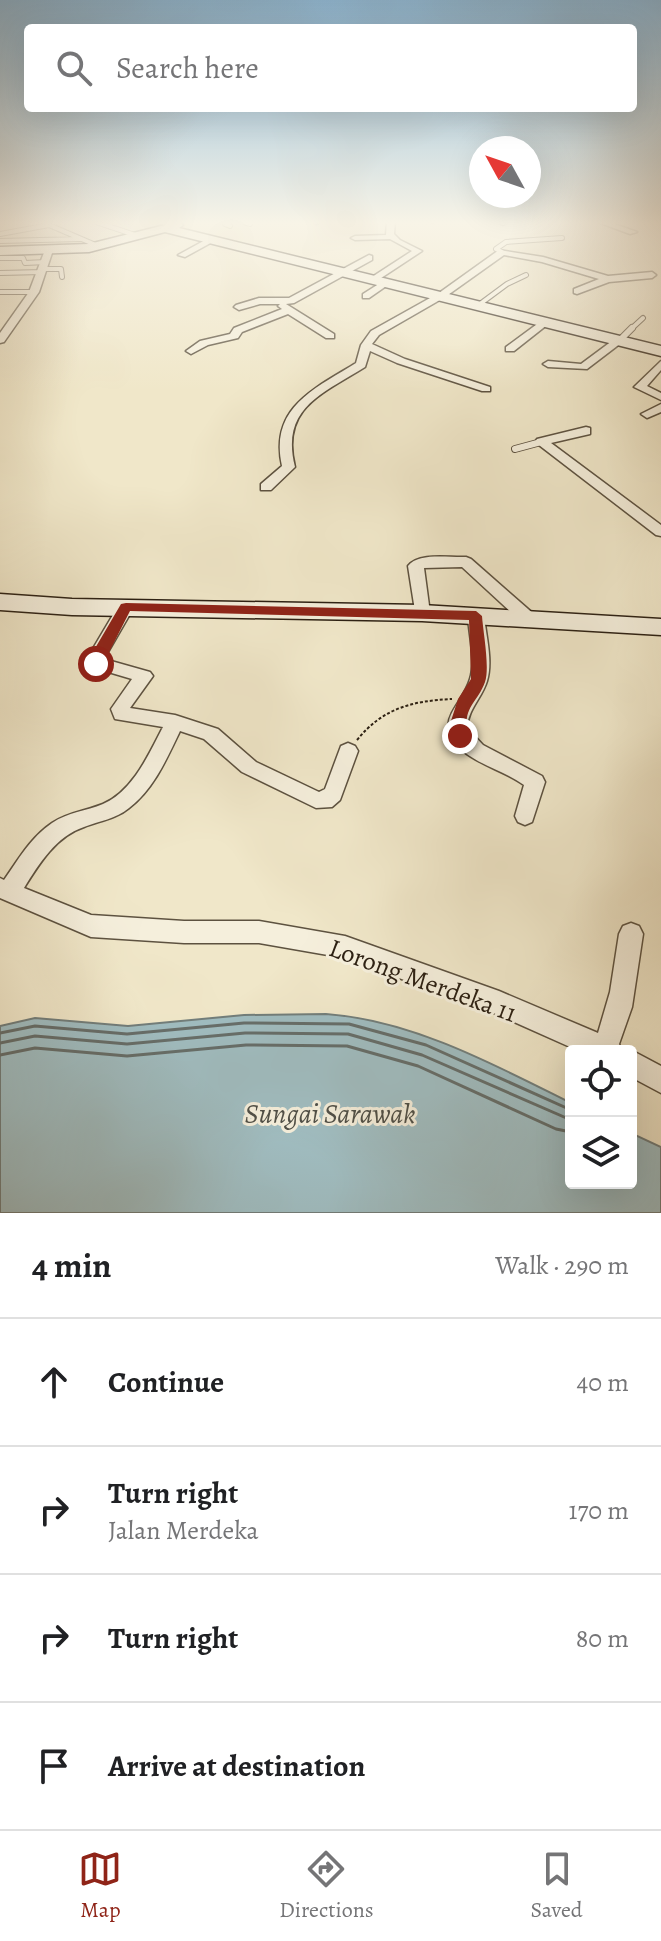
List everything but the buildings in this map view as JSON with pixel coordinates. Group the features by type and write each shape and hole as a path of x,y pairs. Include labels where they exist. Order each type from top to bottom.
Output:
{"street":[{"path":"0,340 32,294 39,278"},
{"path":"239,307 259,301 291,301 333,278"},
{"path":"372,278 661,351"},
{"path":"366,296 385,278"},
{"path":"266,487 289,467 282,450 288,420 309,400 361,365 366,345 375,333 466,278"},
{"path":"603,278 608,279"},
{"path":"577,291 608,279 623,278"},
{"path":"264,296 330,336"},
{"path":"191,351 204,343 234,336 238,330 289,310"},
{"path":"510,349 547,321"},
{"path":"548,364 583,367 620,340"},
{"path":"366,345 401,361 486,389"},
{"path":"661,364 640,387 661,397"},
{"path":"647,414 661,408"},
{"path":"541,442 586,431"},
{"path":"541,442 661,532"},
{"path":"422,613 416,566 419,563 455,560 466,562 530,620"},
{"path":"0,602 72,607 422,613 661,627"},
{"path":"126,607 94,662 144,676 120,709 121,714 175,722 211,734 249,767 316,800 325,801 333,794 348,751"},
{"path":"476,616 479,680 465,699 458,724 460,736 471,747 517,768 535,782 525,816"},
{"path":"5,889 55,832 72,822 101,815 124,801 145,779 175,722"},
{"name":"Lorong Merdeka 11","path":"5,889 91,926 184,932 259,932 345,947 499,1003 595,1045"},
{"path":"608,1045 623,994 631,934"},
{"path":"637,1066 661,1080"}],"lane":[{"path":"480,304 520,278"},
{"path":"0,294 32,294"},
{"path":"620,340 643,318"},
{"path":"515,449 541,442"}],"path":[{"path":"348,751 371,720 411,701 465,699"}],"water":[{"name":"Sungai Sarawak","path":"326,1014 358,1018 421,1035 483,1060 565,1100 565,1189 637,1189 637,1136 661,1147 661,1213 0,1213 0,1026 35,1018 128,1026 244,1015"}],"route":[{"path":"96,664 94,662 126,607 476,616 479,680 465,699 458,724 460,736"}]}
